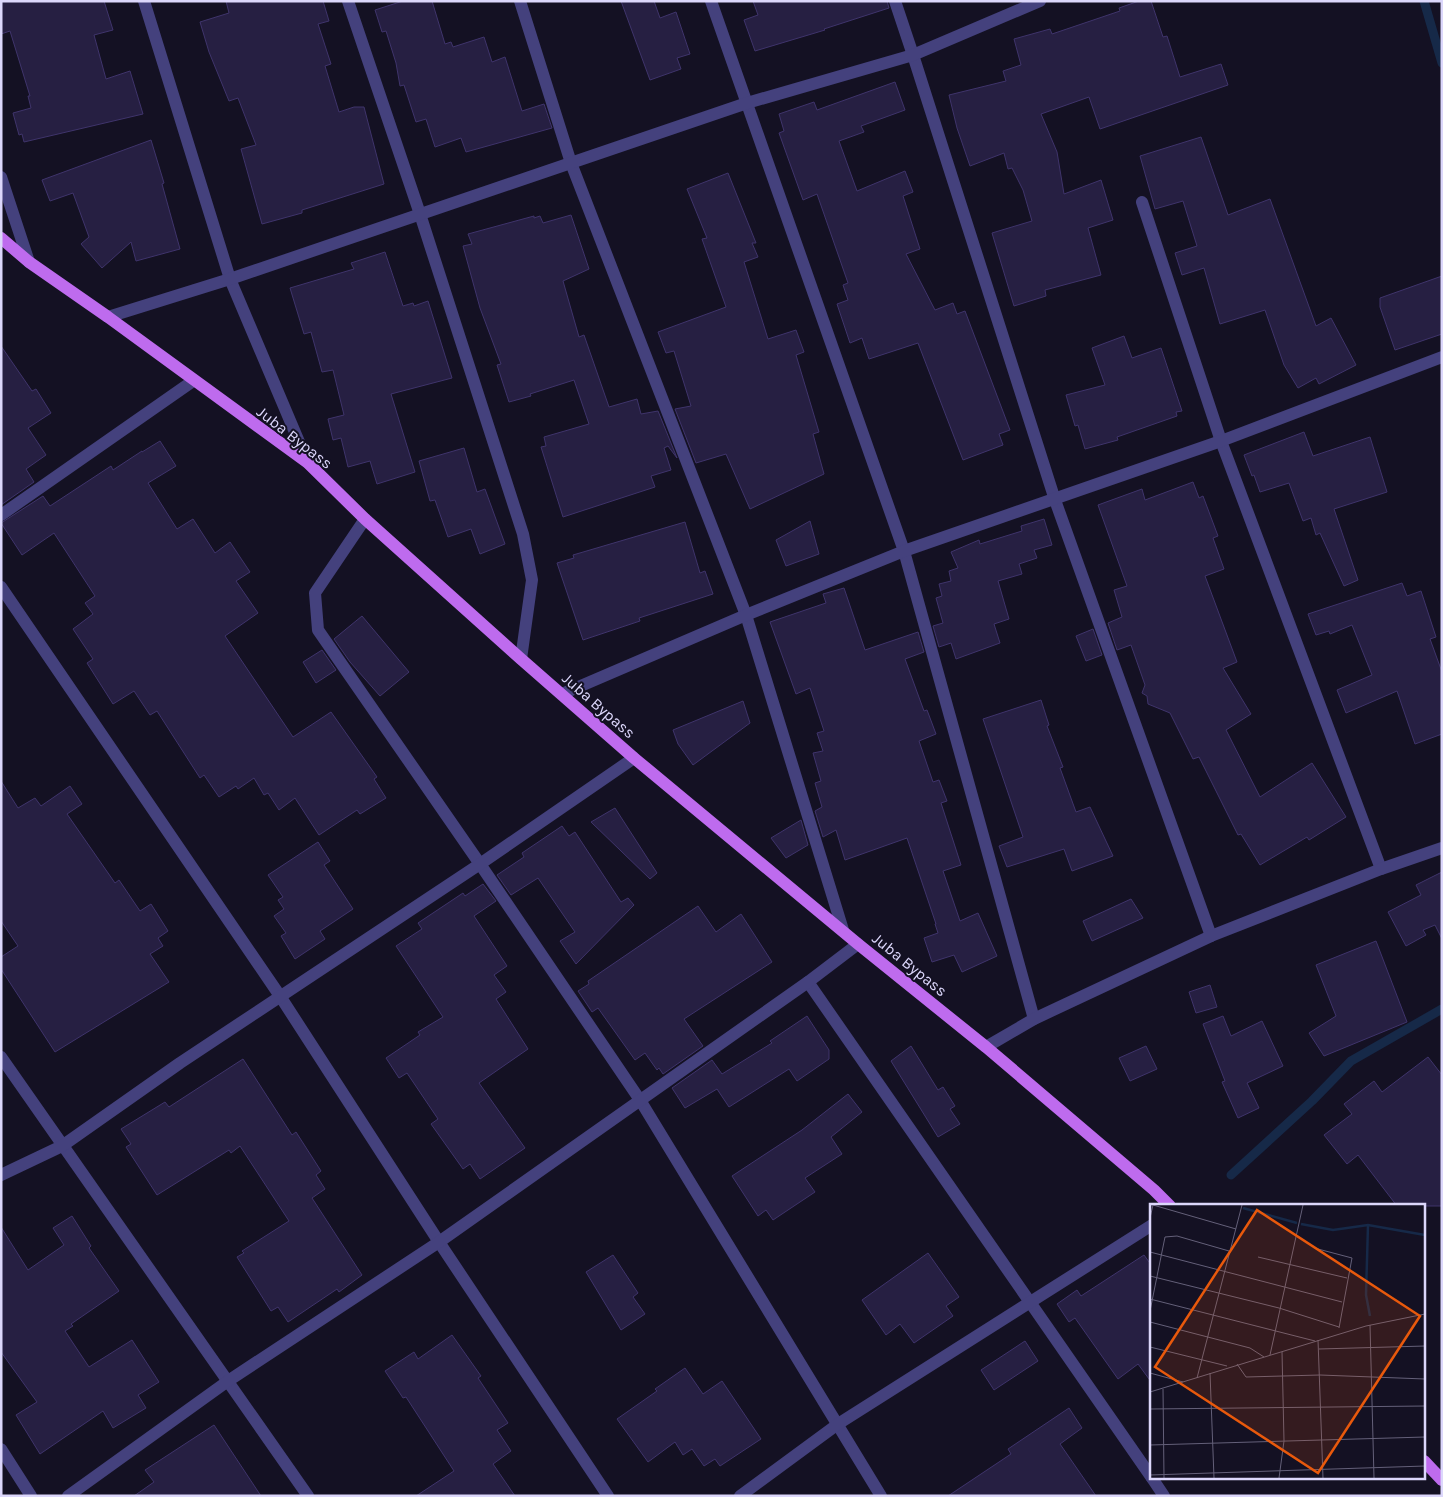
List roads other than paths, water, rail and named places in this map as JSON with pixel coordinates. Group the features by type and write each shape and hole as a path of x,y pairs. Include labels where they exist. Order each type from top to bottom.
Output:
{"main road":[{"name":"Juba Bypass","path":"1,238 29,262 108,317 193,381 308,463 365,519 634,758 858,944 986,1047 1168,1204"},
{"path":"1426,1463 1442,1480"}],"street":[{"path":"144,1 230,279 308,463"},
{"path":"348,1 420,214 523,534 532,580 521,659"},
{"path":"520,1 571,163 746,615 843,930"},
{"path":"711,1 904,551 1034,1019"},
{"path":"895,1 914,55 1055,500 1211,936"},
{"path":"108,317 230,279 747,103 914,55 1040,1"},
{"path":"1,177 29,262"},
{"path":"1142,202 1221,441 1381,869"},
{"path":"562,694 746,615 904,551 1221,441 1442,357"},
{"path":"1,515 193,381"},
{"path":"365,519 315,593 318,630 640,1100 881,1496"},
{"path":"1,587 280,996 439,1242 608,1496"},
{"path":"1,1175 62,1146 180,1063 480,864 634,758"},
{"path":"986,1047 1034,1019 1211,936 1381,869 1442,848"},
{"path":"68,1496 228,1381 439,1242 808,982 858,944"},
{"path":"808,982 1150,1475"},
{"path":"1,1057 308,1496"},
{"path":"740,1496 838,1424 1150,1226"},
{"path":"1,1450 32,1496"},
{"path":"1153,1480 1164,1496"}],"waterway":[{"path":"1424,1 1442,63"},
{"path":"1231,1175 1312,1101 1351,1061 1442,1009"}]}
